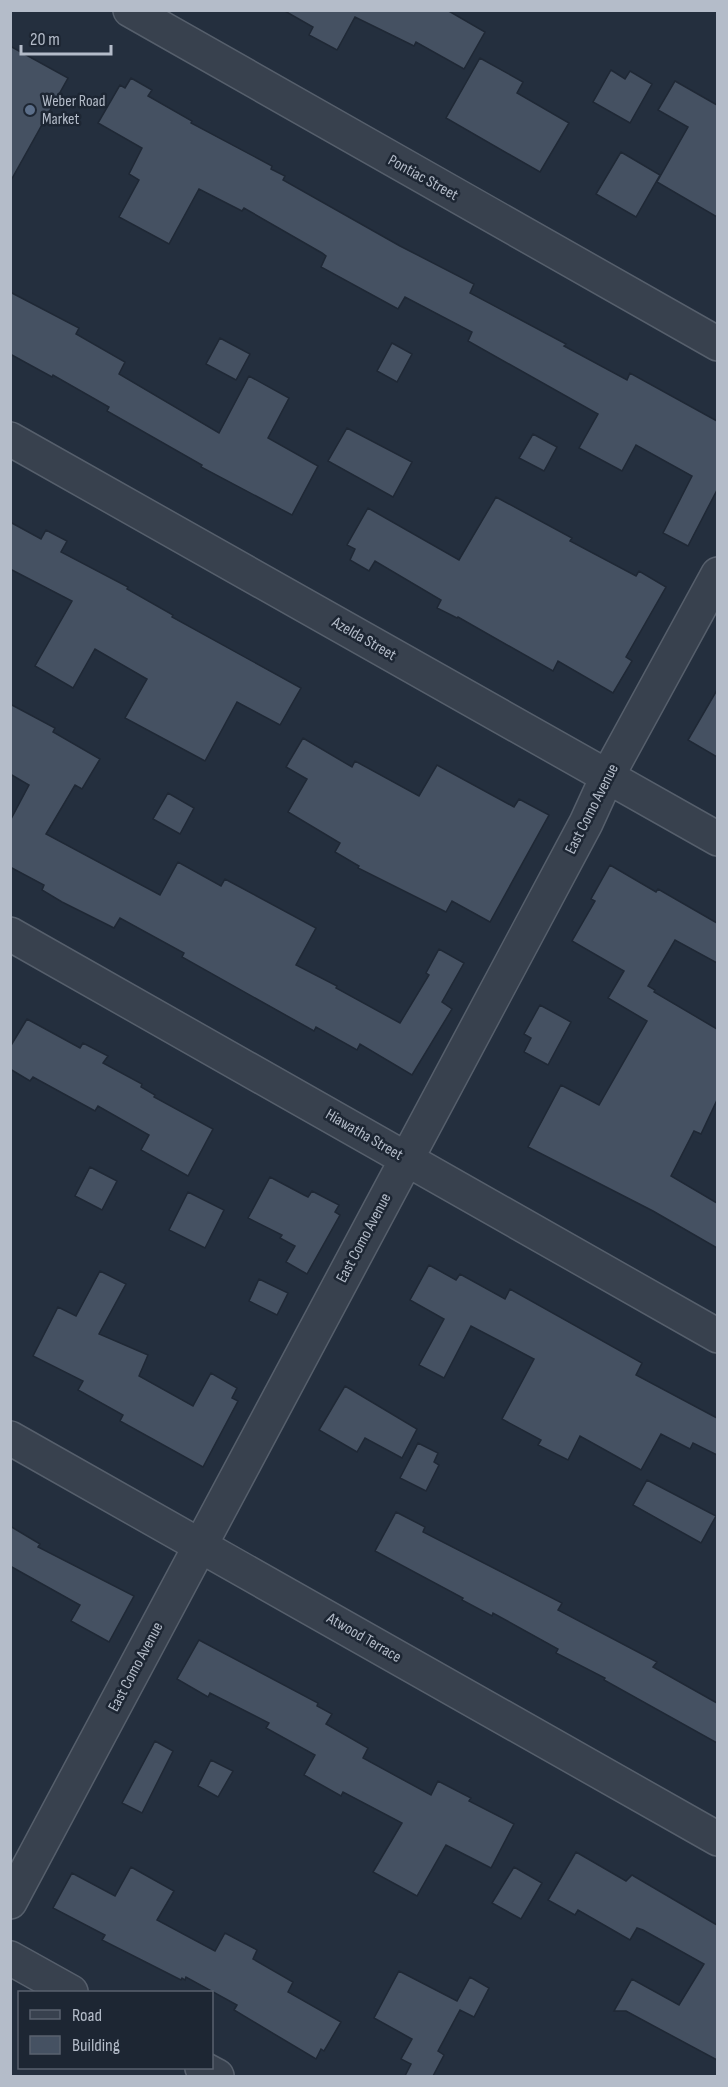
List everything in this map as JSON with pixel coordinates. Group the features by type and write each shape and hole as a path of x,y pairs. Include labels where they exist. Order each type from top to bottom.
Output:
{"street":[{"name":"Pontiac Street","path":"130,10 717,344"},
{"name":"Azelda Street","path":"10,439 717,839"},
{"name":"East Como Avenue","path":"10,1902 717,574"},
{"name":"Hiawatha Street","path":"10,934 717,1336"},
{"name":"Atwood Terrace","path":"10,1438 717,1839"},
{"path":"10,1958 69,1991"}],"building":[{"path":"283,10 447,10 485,32 464,69 416,42 414,46 355,17 337,50 309,35 313,27"},
{"name":"Weber Road Market","path":"10,46 68,78 10,182"},
{"path":"480,58 523,82 517,93 569,123 540,172 446,118"},
{"path":"611,70 625,79 630,71 652,84 630,123 593,102"},
{"path":"131,78 152,90 148,96 192,121 191,123 272,166 271,169 285,176 283,180 400,246 474,284 470,293 566,344 564,346 627,380 630,373 717,421 717,490 688,546 663,533 692,476 636,445 622,471 579,448 598,414 468,341 472,332 405,297 398,309 321,267 326,256 322,253 244,208 242,211 199,189 169,244 119,217 139,180 129,174 142,148 98,123 120,85 125,88"},
{"path":"675,81 717,105 717,217 657,182 688,127 658,110"},
{"path":"621,152 660,175 636,217 596,194"},
{"path":"10,292 79,328 76,334 125,362 119,374 219,433 249,376 289,398 268,438 318,466 292,515 201,467 202,465 107,411 109,407 10,354"},
{"path":"220,338 250,354 236,380 206,364"},
{"path":"392,343 412,354 397,382 377,371"},
{"path":"347,428 412,462 393,497 328,461"},
{"path":"533,434 557,447 544,471 519,458"},
{"path":"496,497 572,538 570,541 636,576 639,571 666,587 626,657 632,661 613,693 558,661 553,671 458,617 437,608 441,600 375,561 369,571 350,560 355,549 347,545 368,508 459,560"},
{"path":"10,522 41,539 46,530 67,541 61,552 128,587 127,589 173,615 172,617 301,688 280,725 237,702 205,761 125,718 147,679 95,649 73,688 35,666 72,601 10,569"},
{"path":"717,690 717,757 688,740"},
{"path":"10,704 55,728 53,732 100,759 82,789 75,785 46,834 160,895 178,862 221,886 225,879 316,928 296,965 400,1023 429,975 426,973 439,949 464,963 442,1002 452,1009 412,1075 360,1044 357,1050 316,1027 314,1031 182,957 184,953 120,918 114,928 62,902 42,890 44,885 10,867 10,821 29,785 10,774"},
{"path":"303,738 352,767 355,761 419,796 437,765 514,807 519,799 549,815 490,922 452,901 446,912 358,868 359,866 335,852 340,843 288,812 307,779 286,767"},
{"path":"168,793 194,808 180,834 153,819"},
{"path":"610,865 656,892 658,889 717,923 717,963 675,940 648,986 655,990 654,992 717,1029 717,1100 701,1134 694,1131 671,1176 717,1203 717,1248 653,1211 528,1147 561,1085 599,1105 647,1021 608,998 624,971 572,941 595,901 591,899"},
{"path":"540,1005 571,1022 548,1065 524,1052 531,1038 524,1034"},
{"path":"27,1019 80,1048 83,1043 108,1056 103,1063 142,1084 141,1087 155,1095 154,1097 213,1129 188,1176 141,1150 149,1135 98,1106 95,1111 33,1077 30,1081 10,1069 10,1047"},
{"path":"90,1167 117,1181 102,1210 75,1196"},
{"path":"270,1177 308,1197 312,1191 339,1205 335,1212 340,1215 307,1274 286,1262 295,1246 280,1238 282,1235 248,1218"},
{"path":"188,1192 224,1210 205,1248 169,1230"},
{"path":"429,1265 456,1280 460,1274 505,1299 510,1289 642,1363 636,1375 717,1418 717,1455 693,1443 690,1449 661,1434 641,1470 580,1436 568,1460 538,1445 541,1440 502,1419 534,1359 471,1326 444,1378 419,1365 444,1319 410,1300"},
{"path":"100,1271 126,1284 99,1334 148,1355 139,1376 193,1406 211,1373 237,1388 232,1398 238,1401 203,1467 120,1421 123,1415 78,1390 83,1381 33,1356 58,1307 76,1316"},
{"path":"259,1279 288,1293 277,1315 249,1301"},
{"path":"345,1386 417,1429 402,1458 365,1438 357,1452 319,1430"},
{"path":"418,1443 438,1453 434,1462 439,1465 426,1491 400,1478"},
{"path":"647,1480 716,1516 701,1543 633,1505"},
{"path":"396,1512 425,1527 423,1532 562,1603 558,1610 657,1662 653,1667 717,1703 717,1743 604,1680 605,1678 556,1653 558,1649 493,1613 492,1616 462,1600 463,1598 375,1551"},
{"path":"10,1526 40,1544 38,1547 134,1596 109,1642 71,1621 80,1605 10,1566"},
{"path":"199,1640 318,1703 317,1706 332,1714 326,1724 368,1748 363,1758 431,1795 438,1781 471,1798 469,1801 514,1824 491,1868 446,1845 417,1896 373,1872 402,1823 343,1792 341,1796 304,1775 315,1755 266,1728 269,1723 210,1693 208,1697 177,1679"},
{"path":"155,1741 173,1751 142,1813 122,1803"},
{"path":"211,1760 233,1771 218,1797 198,1786"},
{"path":"576,1852 626,1881 632,1875 717,1925 717,2060 626,2011 614,2011 632,1979 679,2005 704,1964 643,1930 637,1928 630,1940 578,1910 575,1915 548,1900"},
{"path":"131,1867 174,1891 157,1920 215,1951 225,1933 257,1950 253,1959 293,1982 288,1992 341,2022 324,2051 321,2049 316,2059 234,2010 237,2005 213,1991 186,1977 185,1980 182,1978 181,1980 102,1940 105,1935 53,1908 72,1873 115,1896"},
{"path":"514,1867 542,1883 521,1919 492,1903"},
{"path":"399,1971 457,2001 470,1977 489,1988 474,2017 460,2010 438,2051 444,2055 433,2076 405,2076 411,2064 401,2059 412,2039 374,2018"}],"place":[{"name":"Weber Road Market","path":"30,110"}]}
